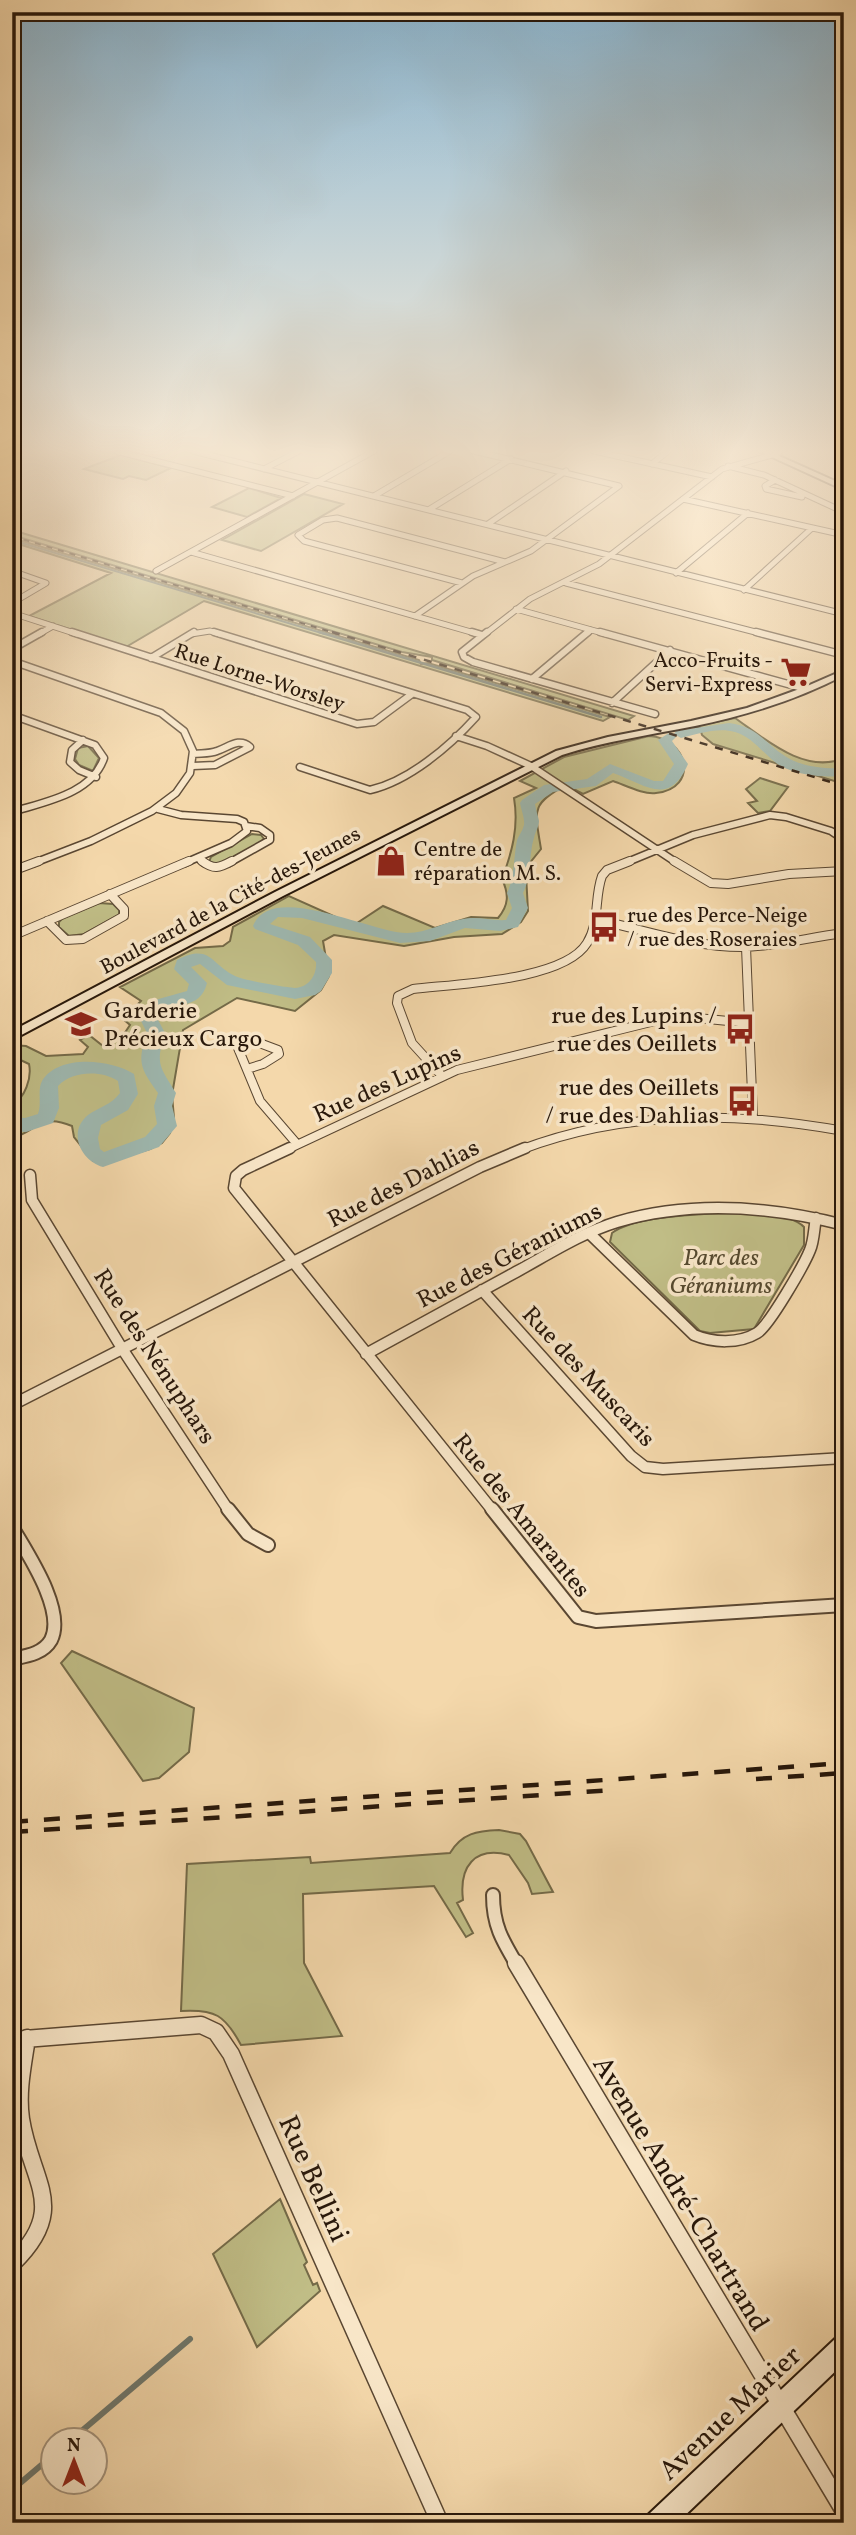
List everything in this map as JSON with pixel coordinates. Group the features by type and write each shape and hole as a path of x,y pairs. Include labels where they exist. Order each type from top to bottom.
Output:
{"main road":[{"name":"Boulevard de la Cité-des-Jeunes","path":"12,1036 279,894 467,800 482,788 526,764 585,745 734,712 806,690 844,672"},
{"name":"Avenue Marier","path":"658,2523 782,2408 844,2346"}],"street":[{"path":"252,569 482,635"},
{"path":"410,569 462,583"},
{"path":"415,616 462,583 490,569"},
{"path":"588,569 516,609 463,650 462,656 473,662 655,714"},
{"path":"661,569 844,614"},
{"path":"676,573 680,569"},
{"path":"744,590 767,569"},
{"path":"12,571 46,583 12,603"},
{"path":"566,583 844,655"},
{"path":"516,609 806,690"},
{"name":"Rue Lorne-Worsley","path":"12,613 360,724 374,722 412,694"},
{"path":"12,649 53,626"},
{"path":"531,679 591,629"},
{"path":"151,658 191,634 207,631 474,714 476,718 424,762 380,789 370,790 300,767"},
{"path":"612,703 670,650"},
{"path":"12,661 157,711 184,731 193,754 193,766 181,788 158,808 128,825 12,871"},
{"path":"12,812 78,787 96,777 103,766 104,755 95,745 14,717"},
{"path":"456,736 526,764 655,850 701,878 718,884 797,873 844,871"},
{"path":"83,740 72,750 70,762 79,770 96,777"},
{"path":"193,754 215,752 237,742 246,743 250,747 215,765 193,766"},
{"path":"158,808 181,815 237,818 246,826 264,830 270,835 270,840 219,868 211,868 198,858"},
{"path":"442,1076 412,1043 398,1006 398,996 413,989 552,968 582,950 598,920 603,874 693,835 770,814 828,830 840,837 844,845"},
{"path":"12,936 240,839 246,833 246,826"},
{"path":"47,921 66,940 82,939 124,916 124,909 110,894"},
{"path":"598,920 702,944 746,947 844,933"},
{"path":"746,947 752,1118"},
{"name":"Rue des Lupins","path":"293,1263 236,1191 233,1184 236,1176 243,1170 442,1076 474,1065 667,1018 687,1017 749,1023"},
{"path":"247,1069 275,1058 279,1054 278,1049 254,1041 243,1042 239,1050 260,1101 298,1144"},
{"name":"Rue des Dahlias","path":"12,1405 480,1167 543,1141 630,1120 689,1115 752,1118 844,1131"},
{"name":"Rue des Nénuphars","path":"30,1175 32,1200 123,1350 237,1523 248,1534 268,1545"},
{"name":"Rue des Géraniums","path":"366,1354 589,1233 641,1216 701,1208 765,1209 816,1217 844,1225"},
{"path":"589,1233 694,1335 711,1340 746,1338 760,1334 766,1326 810,1250 816,1217"},
{"name":"Rue des Amarantes","path":"293,1263 578,1617 596,1621 844,1605"},
{"name":"Rue des Muscaris","path":"482,1290 631,1456 645,1467 663,1469 844,1458"},
{"path":"12,1527 53,1607 57,1624 52,1638 38,1653 12,1659"},
{"name":"Avenue André-Chartrand","path":"493,1895 493,1917 500,1937 844,2511"},
{"name":"Rue Bellini","path":"12,2264 33,2244 45,2215 43,2192 20,2117 19,2039 208,2026 220,2036 237,2067 440,2523"}],"green space":[{"path":"99,569 116,569 419,660 421,664 428,663 610,717 603,721 204,601 126,647 29,616 111,573"},
{"path":"126,569 143,569 634,716 628,720 432,660 432,657 402,652"},
{"path":"735,718 772,744 800,758 829,762 844,758 844,784 713,744 702,735 700,728 691,727"},
{"path":"649,736 673,745 680,754 684,763 679,782 670,789 656,793 640,791 613,781 583,794 566,785 546,798 537,817 541,849 529,864 526,874 528,911 521,922 502,934 454,937 404,946 334,935 323,941 329,976 321,990 295,1011 237,998 183,1030 172,1095 174,1118 170,1133 162,1143 106,1162 93,1161 74,1137 72,1126 61,1122 45,1122 12,1138 12,1105 24,1093 30,1069 29,1064 12,1056 12,1045 26,1046 46,1056 83,1054 88,1047 80,1040 89,1035 103,1046 124,1034 130,1025 123,1019 141,1001 120,987 195,948 223,946 230,941 233,927 289,896 349,923 357,923 383,906 435,928 471,917 498,918 507,899 502,879 514,839 514,798 536,788 520,781 564,757"},
{"path":"88,746 99,758 93,771 79,765 75,759 78,748"},
{"path":"760,778 788,787 770,811 758,813 748,803 757,801 746,789"},
{"path":"252,834 261,835 264,839 231,860 209,862 211,857"},
{"path":"99,903 113,904 119,910 119,915 84,934 69,936 59,927 63,918"},
{"name":"Parc des Géraniums","path":"704,1214 771,1215 796,1221 804,1227 804,1245 754,1329 710,1333 700,1331 610,1242 612,1233 632,1224"},
{"path":"72,1651 194,1708 189,1752 159,1778 143,1781 61,1663"},
{"path":"499,1830 520,1834 553,1892 532,1894 528,1883 509,1855 497,1853 478,1857 467,1869 462,1888 463,1900 457,1903 473,1933 466,1937 434,1886 303,1894 304,1963 342,2036 241,2045 230,2027 218,2016 202,2011 181,2011 187,1864 310,1857 311,1863 450,1853 460,1841 471,1834"},
{"path":"280,2199 307,2262 304,2265 313,2285 317,2283 320,2291 257,2347 213,2254"}],"waterway":[{"path":"110,569 325,634"},
{"path":"319,632 601,717"},
{"path":"681,734 715,728 735,728 754,736 780,759 792,765 810,770 844,772"},
{"path":"12,1124 26,1125 46,1118 50,1108 49,1085 63,1073 86,1068 110,1070 127,1078 129,1094 121,1105 93,1121 88,1138 90,1149 97,1158 103,1160 152,1142 167,1126 163,1106 167,1093 150,1068 149,1054 156,1033 148,1017 161,1004 187,999 194,994 198,983 182,969 183,964 193,959 203,959 233,981 295,994 314,987 325,970 324,960 304,941 261,926 264,918 273,913 292,911 400,938 430,936 465,923 500,926 512,924 520,908 515,893 519,886 519,867 524,861 525,840 532,824 527,803 549,788 591,783 610,768 650,784 668,784 681,764 665,740 669,737"},
{"path":"87,2426 190,2339"},
{"path":"12,2490 38,2468"}],"railway":[{"path":"123,569 338,634"},
{"path":"332,632 844,786"},
{"path":"12,1822 844,1763"},
{"path":"756,1779 844,1773"},
{"path":"12,1832 613,1790"}],"place":[{"name":"Acco-Fruits - Servi-Express","path":"796,672"},
{"name":"Centre de réparation M. S.","path":"391,861"},
{"name":"rue des Perce-Neige / rue des Roseraies","path":"604,927"},
{"name":"Garderie Précieux Cargo","path":"81,1024"},
{"name":"rue des Lupins / rue des Oeillets","path":"740,1029"},
{"name":"rue des Oeillets / rue des Dahlias","path":"742,1101"}]}
